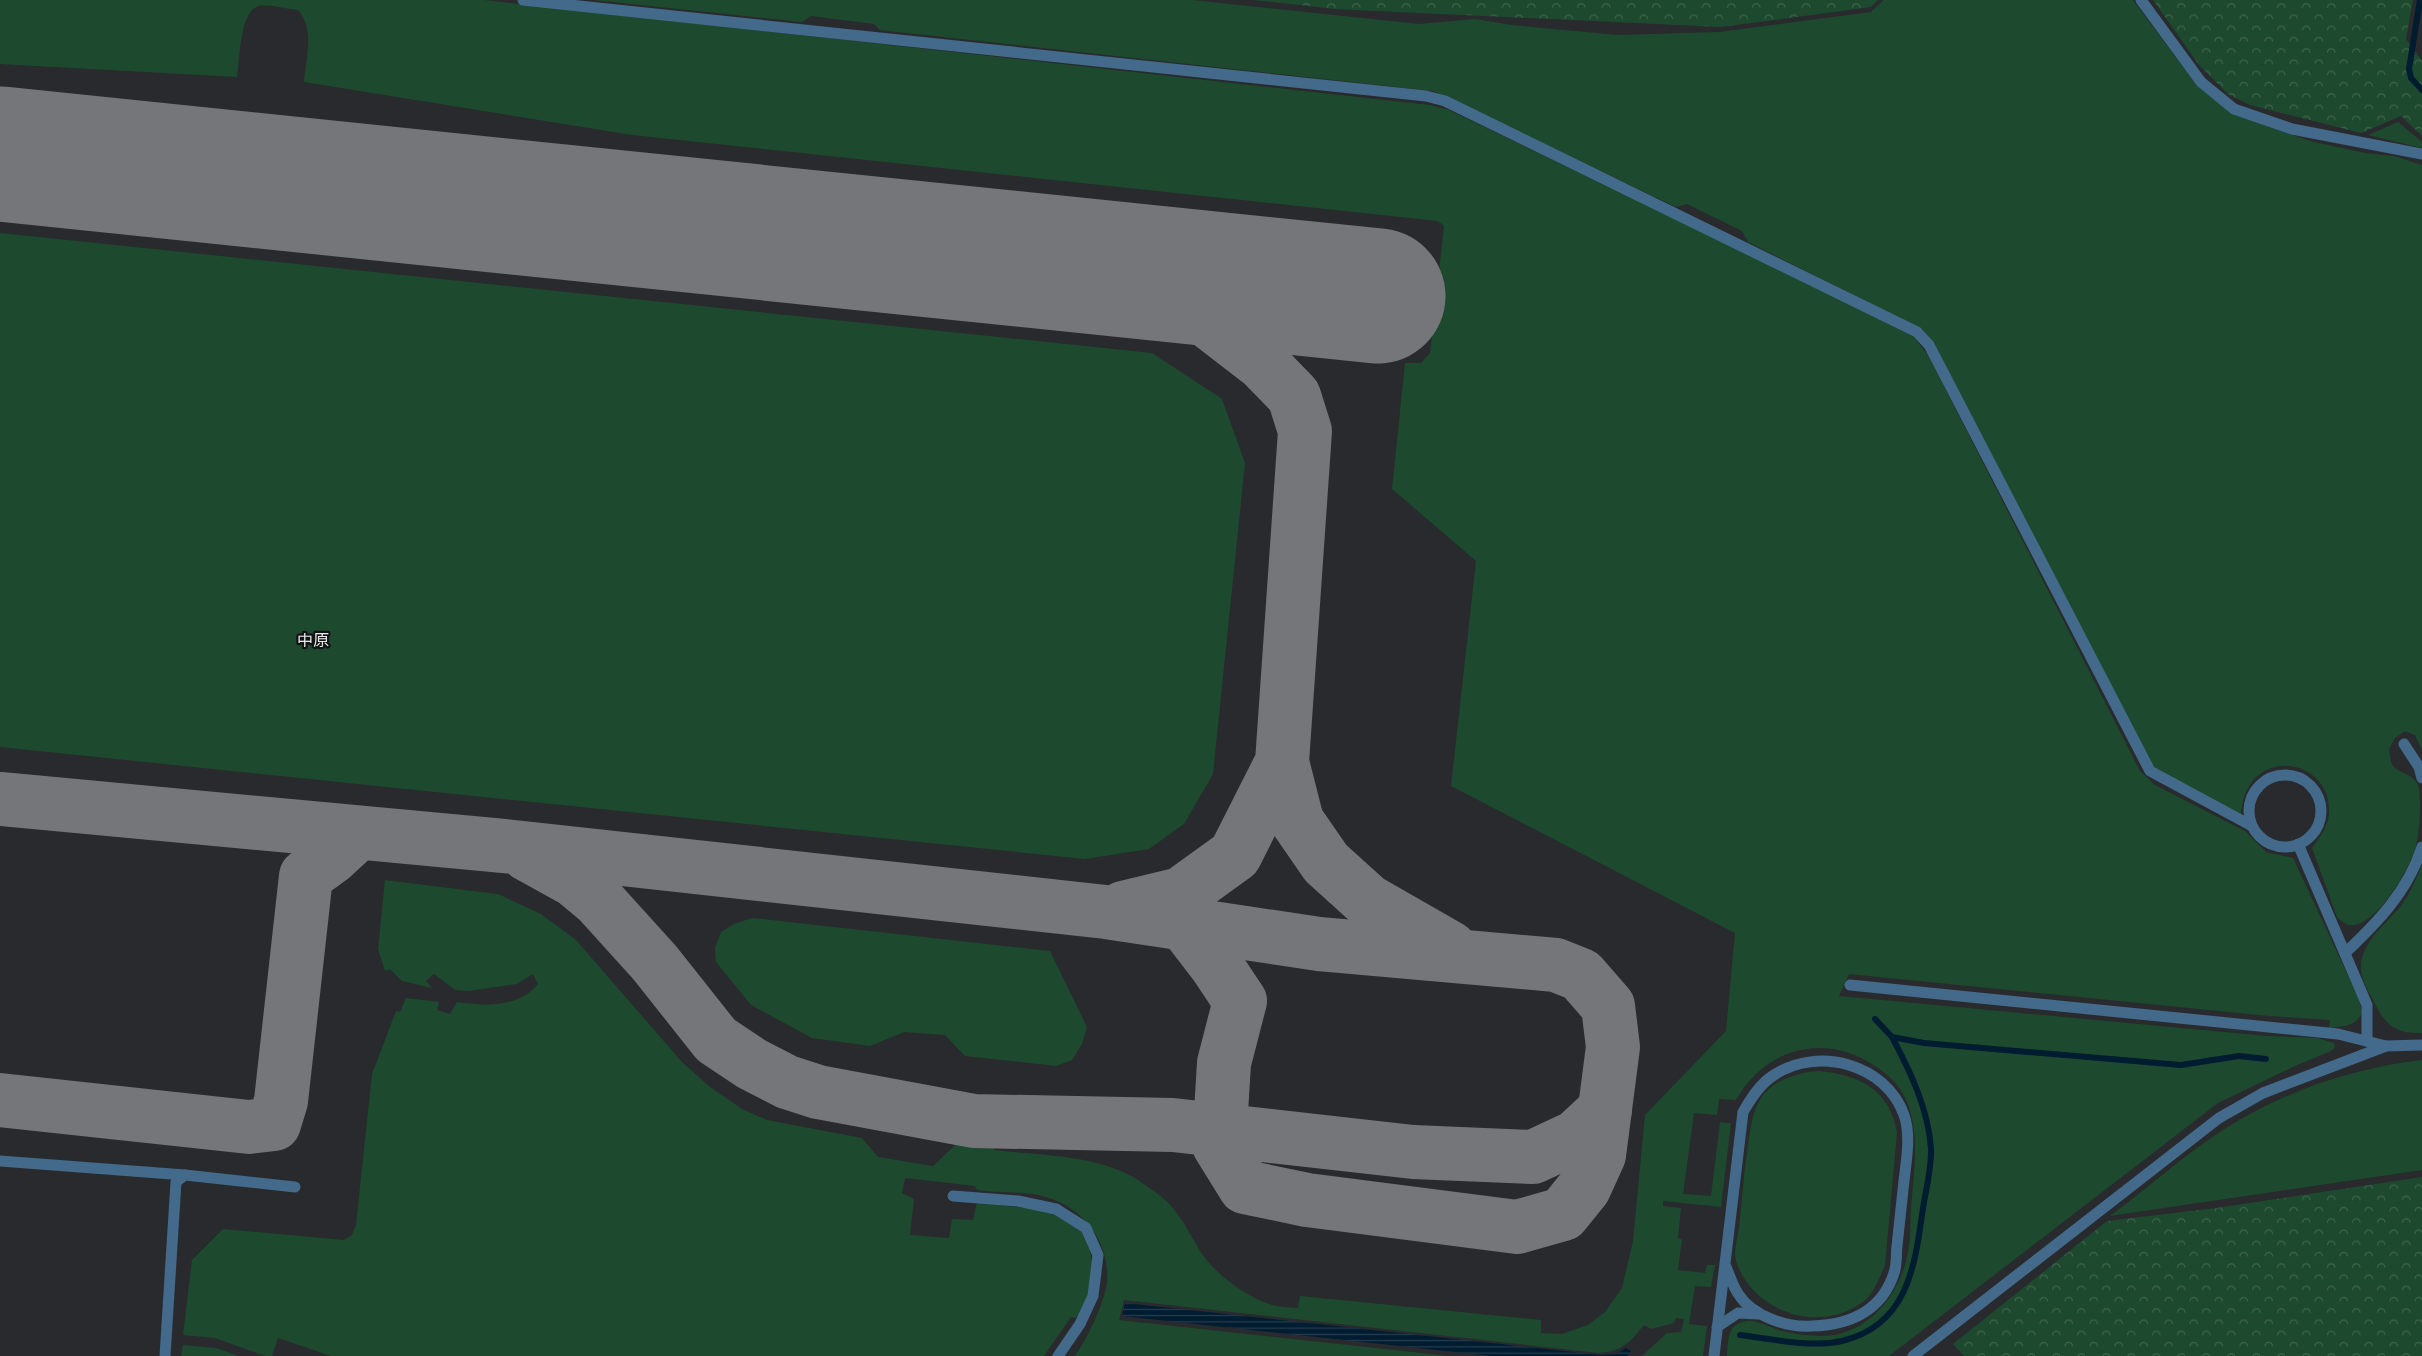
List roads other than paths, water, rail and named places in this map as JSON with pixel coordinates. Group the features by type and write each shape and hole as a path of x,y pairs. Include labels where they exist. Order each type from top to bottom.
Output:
{"lane":[{"path":"523,0 1264,78 1426,96 1445,102 1917,332 1929,345 2150,771 2252,826"},
{"path":"2141,0 2201,82 2234,109 2292,129 2422,154"},
{"path":"2404,744 2419,768 2422,778"},
{"path":"2293,776 2304,780 2313,788 2319,799 2321,811 2319,823 2313,834 2298,844 2280,847 2268,843 2259,836 2252,826 2249,804 2253,793 2270,778 2293,776"},
{"path":"2298,844 2367,1005 2367,1041"},
{"path":"2345,953 2370,930 2402,891 2415,869 2422,847"},
{"path":"1850,984 2330,1033 2386,1046"},
{"path":"1913,1356 2219,1118 2263,1093 2386,1046 2422,1044"},
{"path":"1714,1356 1743,1112 1758,1088 1775,1074 1795,1064 1818,1060 1839,1061 1860,1069 1880,1081 1894,1096 1904,1115 1907,1139 1895,1272 1884,1294 1872,1306 1854,1319 1834,1325 1808,1327 1758,1314 1738,1313 1718,1327"},
{"path":"0,1161 185,1175 295,1186"},
{"path":"165,1356 176,1182 185,1175"},
{"path":"953,1196 1018,1201 1056,1209 1086,1228 1098,1255 1093,1296 1080,1324 1058,1356"},
{"path":"1726,1267 1739,1295 1758,1314"}],"water":[{"path":"1125,1303 1601,1355 1616,1354 1626,1348 1631,1351 1627,1356 1492,1356 1122,1316"}],"waterway":[{"path":"2420,0 2409,69 2411,78 2422,90"},
{"path":"1875,1019 1892,1037 1924,1043 2181,1065 2239,1056 2266,1059"},
{"path":"1740,1335 1778,1341 1817,1344 1842,1341 1864,1333 1882,1321 1895,1307 1905,1290 1916,1250 1930,1170 1931,1148 1922,1104 1892,1037"}],"district":[{"name":"中原","path":"313,640"}]}
